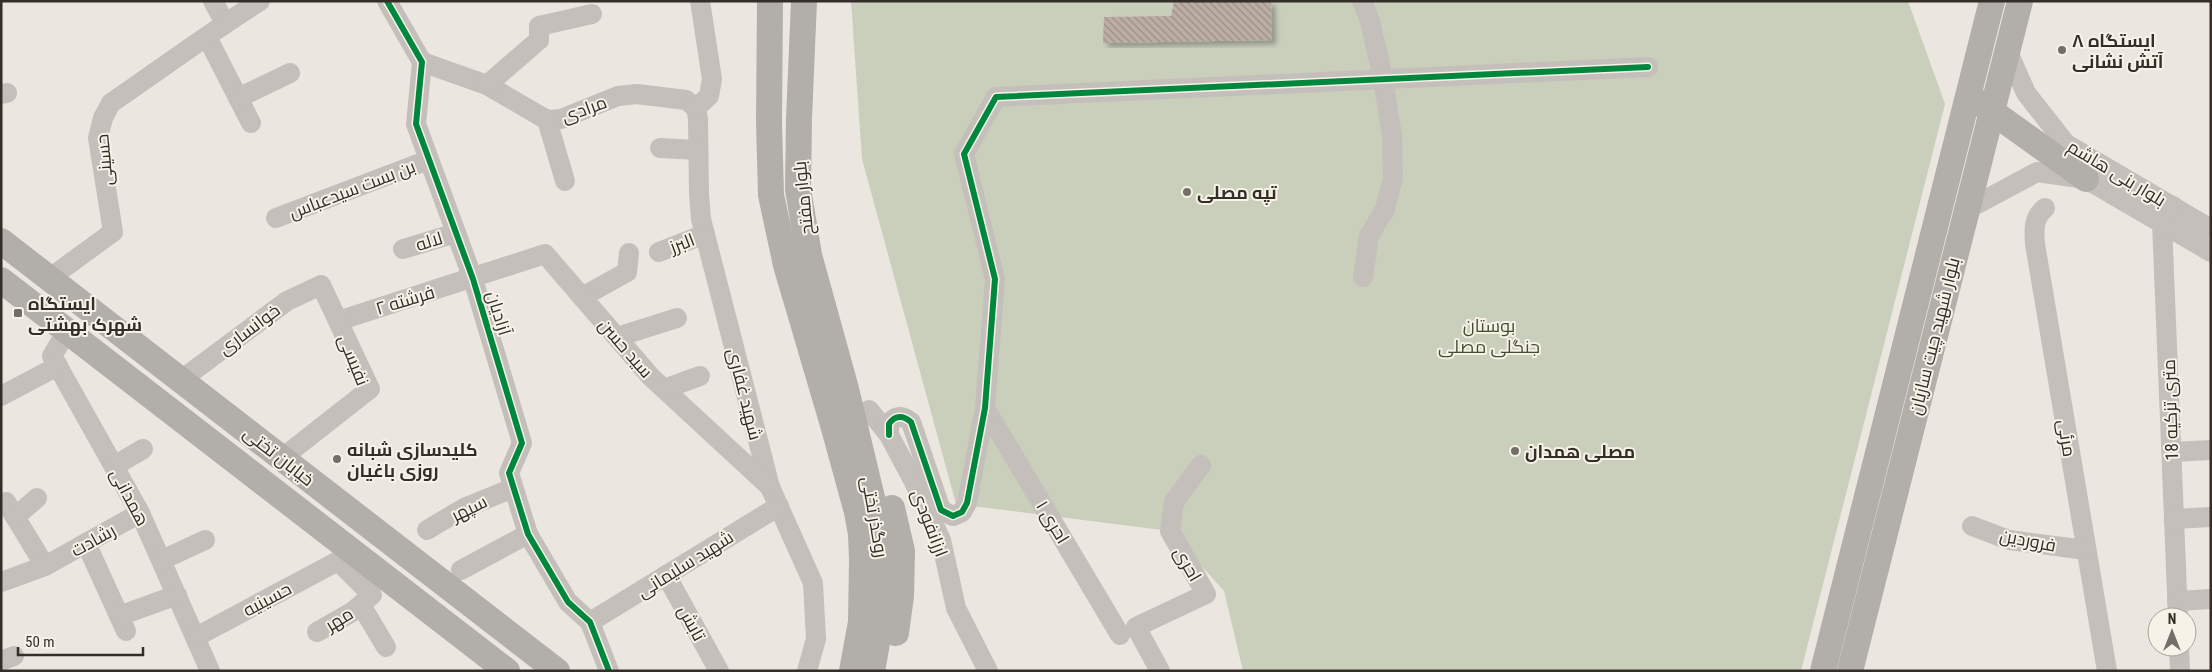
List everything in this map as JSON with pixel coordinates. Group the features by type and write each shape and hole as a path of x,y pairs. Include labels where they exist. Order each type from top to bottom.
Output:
{"main road":[{"name":"بلوار مفتح","path":"770,1 769,122 771,195 786,265 819,375 853,421"},
{"name":"بلوار مفتح","path":"804,1 798,189 809,255 853,421"},
{"name":"بلوار شهید چیت سازیان","path":"1823,671 1992,1"},
{"name":"بلوار شهید چیت سازیان","path":"1850,671 2020,1"},
{"path":"1969,96 2086,179"},
{"name":"خیابان تختی","path":"1,241 557,671"},
{"name":"خیابان تختی","path":"4,285 67,331 345,556 492,666"},
{"path":"819,375 815,404 836,489 849,569 848,610 835,671"},
{"path":"853,421 902,551 901,596 891,671"},
{"name":"روگذر تختی","path":"852,671 861,614 862,560 861,534 855,503 853,421"},
{"name":"روگذر تختی","path":"853,421 872,490 883,552 883,598 872,671"}],"street":[{"path":"213,1 225,23"},
{"name":"حسینی","path":"50,278 113,232 98,138 102,118 111,103 208,37 225,23 260,1"},
{"path":"696,108 709,96 712,79 700,1"},
{"path":"1362,1 1370,21 1383,79 1392,136 1393,178 1385,209 1369,236 1363,277"},
{"path":"392,3 422,62"},
{"path":"487,85 539,40 539,26 592,14"},
{"path":"208,37 251,123"},
{"name":"بلوار بنی هاشم","path":"2008,52 2026,93 2066,144 2168,215 2211,252"},
{"name":"مرادی","path":"422,62 487,85 547,120 561,119 618,96 637,94 686,100 696,108"},
{"name":"آزادیان","path":"422,62 416,124 473,279 522,443 509,473 513,488 528,534 568,602 590,622"},
{"path":"889,435 888,424 896,417 902,416 911,422 941,510 948,515 957,515 962,512 967,503 985,408 995,279 964,154 996,97 1648,67"},
{"path":"238,98 290,73"},
{"name":"شهید غفاری","path":"696,108 699,194 705,234 770,487 813,583 816,639 806,671"},
{"path":"547,120 565,181"},
{"path":"660,148 698,150"},
{"name":"بن بست سیدعباس","path":"276,218 428,160"},
{"name":"بلوار بنی هاشم","path":"1966,210 2037,172 2086,179 2168,215 2211,229"},
{"name":"مرئی","path":"2045,208 2036,219 2034,228 2035,244 2108,671"},
{"name":"18 متری تزکیه","path":"2168,215 2172,452 2178,607"},
{"name":"لاله","path":"403,250 456,233"},
{"name":"البرز","path":"659,252 705,234"},
{"path":"582,297 627,272 629,253"},
{"name":"سید حسن","path":"473,279 545,254 651,377 770,487"},
{"name":"فرشته ۲","path":"338,321 473,279"},
{"name":"خوانساری","path":"181,380 287,301 321,286"},
{"name":"نفیسی","path":"282,458 370,389 321,286"},
{"path":"617,337 677,318"},
{"path":"1,396 58,366 52,356 67,331"},
{"name":"همدانی","path":"58,366 140,513 210,671"},
{"path":"664,389 700,376"},
{"name":"احری ۱","path":"985,408 1128,631 1160,671"},
{"name":"ارزانفودی","path":"853,421 889,435 914,480 941,540 956,608 988,671"},
{"path":"114,466 144,449"},
{"path":"2172,452 2211,450"},
{"name":"احری","path":"1128,631 1206,594 1170,531 1174,502 1201,465"},
{"name":"سپهر","path":"427,530 464,508 513,488"},
{"path":"37,498 8,510 45,566"},
{"name":"شهید سلیمانی","path":"590,622 779,506"},
{"name":"رشادت","path":"1,582 45,566 140,513"},
{"path":"2174,519 2211,517"},
{"name":"فروردین","path":"1972,526 2009,540 2086,550"},
{"path":"461,570 528,534"},
{"path":"162,560 204,540"},
{"path":"86,544 122,623 177,595"},
{"name":"مهر","path":"316,632 352,612 372,595 345,556"},
{"name":"حسینیه","path":"196,637 345,556"},
{"name":"تابش","path":"666,575 719,671"},
{"path":"2185,607 2211,599"},
{"name":"مهر","path":"361,605 386,647"},
{"path":"590,622 609,671"},
{"path":"2179,657 2180,671"}],"green space":[{"name":"بوستان جنگلی مصلی","path":"851,1 1908,1 1945,104 1801,671 1243,671 1224,591 1170,531 956,504 862,159"}],"building":[{"path":"1174,1 1271,1 1272,40 1103,43 1104,17 1171,16"}],"cycle path":[{"path":"387,1 422,62 416,124 473,279 522,443 509,473 528,534 568,602 590,622 609,671"},
{"path":"889,435 889,424 894,419 902,417 911,422 941,510 953,516 962,512 967,503 985,408 995,279 964,154 996,97 1648,67"}],"place":[{"name":"ایستگاه ۸ آتش نشانی","path":"2062,50"},
{"name":"تپه مصلی","path":"1187,192"},
{"name":"ایستگاه شهرک بهشتی","path":"18,313"},
{"name":"مصلی همدان","path":"1515,451"},
{"name":"کلیدسازی شبانه روزی باغیان","path":"337,459"}]}
